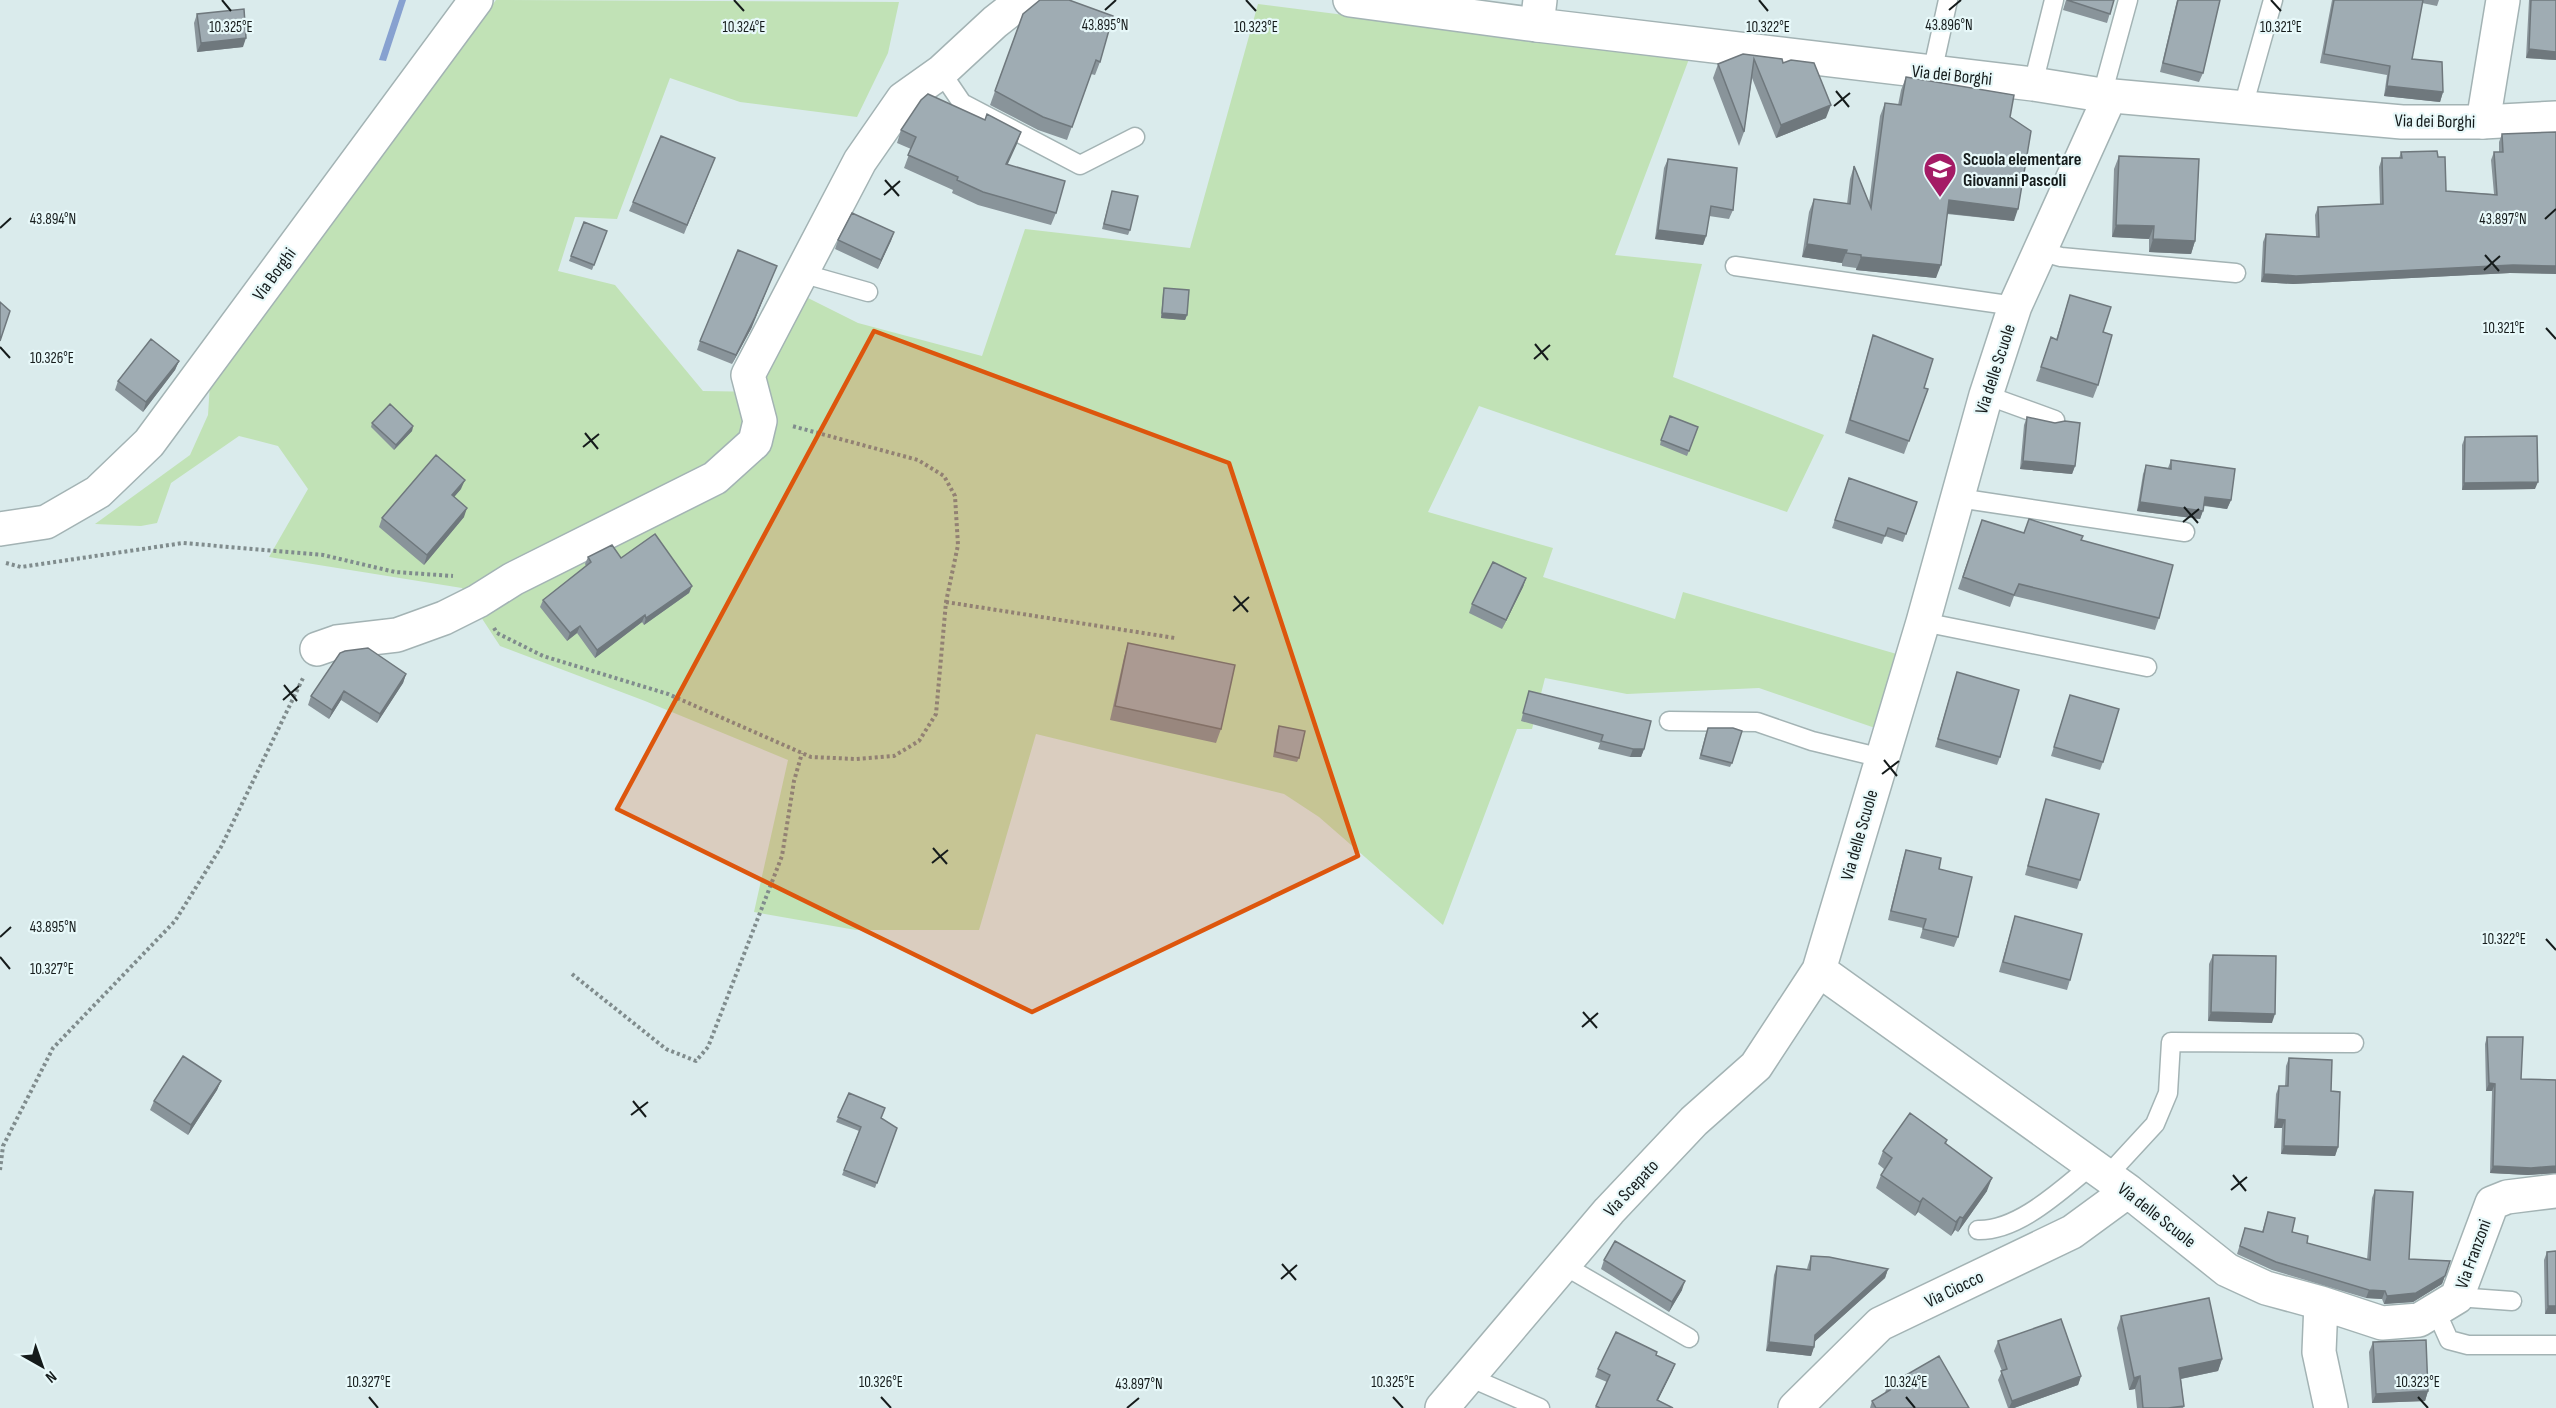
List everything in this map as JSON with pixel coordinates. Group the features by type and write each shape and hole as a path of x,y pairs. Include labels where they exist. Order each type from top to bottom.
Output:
{"street":[{"name":"Via Borghi","path":"0,528 46,522 98,492 149,443 476,0"},
{"path":"317,649 337,642 397,635 444,618 478,601 513,579 715,478 755,442 759,421 748,375 860,161 903,99 941,72 995,22 1023,0"},
{"name":"Via dei Borghi","path":"1350,0 1538,13 1932,73 2034,84 2106,95 2402,122 2483,122 2556,118"},
{"path":"2483,122 2504,4"},
{"name":"Via delle Scuole","path":"2106,95 2015,306 1986,394 1923,622 1819,970 2109,1177 2227,1270 2266,1288 2321,1303"},
{"name":"Via Scepato","path":"1442,1408 1565,1266 1609,1211 1686,1129 1756,1066 1819,970"},
{"name":"Via Ciocco","path":"1795,1408 1880,1324 2072,1232 2109,1177"},
{"name":"Via Franzoni","path":"2447,1304 2492,1203 2507,1197 2556,1191"},
{"path":"2331,1408 2319,1352 2321,1303 2382,1323 2419,1320 2447,1304"}],"lane":[{"path":"1932,73 1948,0"},
{"path":"2034,84 2054,0"},
{"path":"2106,95 2128,0"},
{"path":"2243,107 2273,0"},
{"path":"941,72 962,103 1080,165 1135,137"},
{"path":"2039,251 2061,258 2236,273"},
{"path":"1735,266 2015,306"},
{"path":"801,273 868,292"},
{"path":"1986,394 2055,420"},
{"path":"1958,498 2185,532"},
{"path":"1923,622 2147,667"},
{"path":"1669,721 1757,722 1812,741 1882,758"},
{"path":"1978,1230 1995,1231 2038,1208 2109,1177 2155,1124 2168,1093 2170,1042 2354,1043"},
{"path":"1565,1266 1689,1338"},
{"path":"2512,1301 2447,1304 2449,1340 2468,1345 2556,1345"},
{"path":"1469,1377 1540,1408"}],"path":[{"path":"478,601 497,633 543,656 668,694 811,757 856,759 894,756 920,741 936,714 946,602 958,545 955,496 944,476 918,460 800,429 757,412"},
{"path":"0,561 21,567 183,543 323,555 395,572 454,576"},
{"path":"946,602 1175,638"},
{"path":"0,1170 3,1146 54,1048 175,921 221,847 317,649"},
{"path":"572,974 666,1049 696,1061 708,1047 782,856 794,781 802,753"}],"highlighted area":[{"path":"874,331 1229,463 1358,856 1032,1012 617,809"}],"green space":[{"path":"496,0 899,2 888,53 857,117 740,102 670,78 617,219 575,217 558,271 615,285 703,391 765,392 760,371 800,294 858,323 982,356 1025,229 1190,248 1258,4 1689,59 1615,255 1702,264 1673,377 1824,435 1787,512 1479,406 1428,512 1553,548 1543,577 1675,619 1683,592 1900,655 1878,729 1759,688 1627,694 1545,678 1532,729 1517,729 1443,925 1319,817 1284,794 1036,734 979,930 856,930 754,912 788,760 645,701 500,646 462,588 269,557 308,489 278,446 239,436 171,483 157,523 141,526 95,524 190,455 208,415 210,383"}],"water":[{"path":"399,0 406,0 386,61 379,60"}],"building":[{"path":"1040,0 1069,0 1113,16 1100,62 1096,60 1072,127 1043,117 995,91 1023,14"},
{"path":"2067,0 2114,0 2110,14"},
{"path":"2178,0 2220,0 2203,73 2163,63"},
{"path":"2334,0 2423,0 2412,59 2442,62 2443,92 2387,86 2390,66 2324,54"},
{"path":"2531,0 2556,0 2556,52 2529,49"},
{"path":"244,9 246,38 201,43 197,14"},
{"path":"1743,54 1782,59 1783,63 1791,60 1814,63 1831,105 1781,125 1754,59 1744,132 1718,64"},
{"path":"1906,77 2014,95 2010,117 2031,131 2018,209 1949,200 1941,265 1861,257 1861,255 1846,253 1847,250 1807,244 1814,199 1850,204 1854,166 1871,208 1885,103 1901,105"},
{"path":"928,94 985,120 987,114 1021,132 1006,164 1065,181 1056,213 983,192 957,180 958,177 908,155 916,137 901,130 921,100"},
{"path":"2556,132 2556,266 2513,265 2296,276 2264,274 2266,234 2319,237 2318,207 2383,204 2382,158 2402,158 2401,152 2437,151 2438,157 2445,157 2446,191 2497,195 2494,152 2503,152 2502,134"},
{"path":"661,136 715,158 687,225 633,202"},
{"path":"2119,156 2199,159 2195,241 2153,239 2154,226 2116,225"},
{"path":"1668,159 1737,168 1733,210 1711,206 1706,236 1658,230"},
{"path":"1112,191 1138,196 1130,230 1104,224"},
{"path":"852,213 894,232 881,260 838,240"},
{"path":"584,222 607,231 594,265 571,256"},
{"path":"738,250 777,266 736,355 700,341"},
{"path":"1164,288 1189,290 1187,315 1162,313"},
{"path":"2070,295 2111,307 2103,332 2112,335 2098,385 2041,367 2051,337 2057,340"},
{"path":"0,302 10,311 0,341"},
{"path":"1873,335 1933,359 1924,388 1928,389 1909,441 1850,420"},
{"path":"151,339 179,361 146,402 118,381"},
{"path":"390,404 413,426 396,445 372,423"},
{"path":"1670,416 1698,427 1689,451 1661,440"},
{"path":"2027,417 2055,423 2065,421 2080,423 2075,466 2023,461"},
{"path":"2537,436 2538,482 2464,483 2465,437"},
{"path":"436,455 465,480 452,495 467,508 427,555 382,518"},
{"path":"2171,460 2235,469 2231,500 2205,497 2203,511 2140,502 2146,465 2171,469"},
{"path":"1849,478 1917,502 1906,534 1888,528 1885,536 1835,520"},
{"path":"2029,519 2083,536 2081,540 2173,565 2159,618 2019,584 2014,595 1963,577 1982,520 2024,533"},
{"path":"655,534 692,586 646,618 645,615 597,650 580,626 570,633 543,600 591,562 588,557 612,545 621,558"},
{"path":"1493,562 1526,578 1506,620 1472,604"},
{"path":"1128,643 1235,665 1221,729 1115,706"},
{"path":"368,648 406,674 380,714 344,691 332,710 311,696 340,653"},
{"path":"1957,672 2019,690 2000,757 1938,739"},
{"path":"1529,691 1651,721 1644,749 1633,749 1601,741 1603,735 1523,713"},
{"path":"2070,695 2119,709 2103,762 2054,747"},
{"path":"1279,726 1305,731 1299,758 1275,752"},
{"path":"1708,728 1733,728 1742,731 1732,763 1701,755"},
{"path":"2046,799 2099,814 2080,880 2028,866"},
{"path":"1906,850 1941,858 1939,869 1972,877 1958,937 1923,929 1926,919 1891,911"},
{"path":"2015,916 2082,934 2070,980 2003,962"},
{"path":"2213,955 2276,956 2275,1014 2211,1012"},
{"path":"2487,1037 2523,1037 2521,1079 2556,1080 2556,1166 2531,1168 2493,1166 2495,1084 2489,1083"},
{"path":"183,1056 221,1081 191,1125 154,1101"},
{"path":"2289,1058 2332,1060 2331,1091 2340,1092 2338,1147 2284,1146 2285,1120 2277,1119 2279,1086 2288,1086"},
{"path":"849,1093 885,1108 881,1118 897,1128 877,1183 844,1170 861,1127 838,1117"},
{"path":"1910,1113 1947,1140 1945,1143 1992,1178 1963,1218 1960,1217 1956,1222 1923,1198 1920,1202 1881,1175 1892,1158 1883,1151"},
{"path":"2375,1190 2413,1192 2409,1259 2450,1261 2445,1276 2416,1293 2387,1296 2385,1291 2369,1290 2276,1262 2240,1246 2245,1228 2263,1232 2268,1212 2295,1218 2292,1232 2308,1236 2307,1243 2370,1260"},
{"path":"1615,1241 1685,1281 1672,1302 1604,1260"},
{"path":"2556,1251 2556,1306 2548,1306 2547,1252"},
{"path":"1811,1256 1829,1257 1888,1269 1815,1335 1814,1347 1769,1342 1777,1266 1810,1270"},
{"path":"2209,1298 2222,1359 2179,1368 2184,1406 2143,1408 2140,1376 2134,1378 2121,1316"},
{"path":"2061,1319 2081,1376 2012,1401 2001,1371 2007,1369 1998,1341"},
{"path":"1616,1332 1657,1352 1656,1355 1675,1364 1657,1400 1673,1408 1600,1408 1596,1406 1610,1375 1598,1369"},
{"path":"2426,1340 2428,1391 2376,1394 2373,1342"},
{"path":"1939,1356 1969,1408 1876,1408 1872,1401 1890,1390 1887,1386"}],"place":[{"name":"Scuola elementare Giovanni Pascoli","path":"1940,198"}]}
